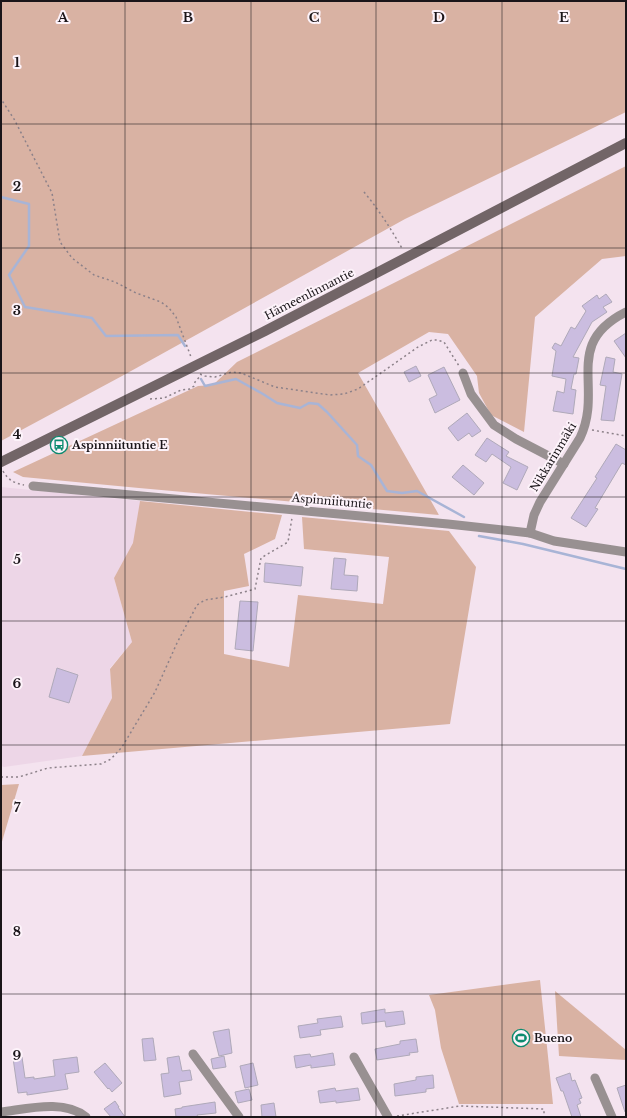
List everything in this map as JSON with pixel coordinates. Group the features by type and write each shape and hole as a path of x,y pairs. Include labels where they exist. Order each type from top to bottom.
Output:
{"main road":[{"name":"Hämeenlinnantie","path":"2,466 626,143"}],"street":[{"name":"Nikkarinmäki","path":"530,533 534,515 540,502 585,428 589,404 588,361 590,350 600,331 615,318 626,312"},
{"path":"463,373 471,394 494,425 516,439 564,464"},
{"name":"Aspinniituntie","path":"34,486 530,533 554,541 626,552"},
{"path":"193,1054 240,1117"},
{"path":"354,1057 388,1117"},
{"path":"595,1078 612,1117"},
{"path":"1,1112 59,1107 74,1110 86,1117"}],"path":[{"path":"1,57 1,99 14,119 52,193 60,242 72,258 94,275 115,282 136,293 161,302 168,308 176,317 192,358"},
{"path":"364,192 386,222 406,257"},
{"path":"145,400 164,398 181,390 190,389 194,386 195,382 201,375 215,377 232,372 276,387 330,395 344,394 358,389 418,347 432,340 444,342 463,373"},
{"path":"590,430 626,436"},
{"path":"2,466 6,477 15,483 34,486"},
{"path":"1,777 19,777 48,768 100,764 111,759 122,747 156,692 177,643 197,605 205,600 225,597 255,589 262,558 288,542 294,510"},
{"path":"388,1117 460,1106 544,1109 544,1117"}],"shaded area":[{"path":"1,1 626,1 626,112 405,219 122,376 1,441"},
{"path":"626,166 626,256 602,259 535,317 524,432 491,415 479,393 477,376 448,334 429,332 358,373 439,515 23,477 13,472 198,386 213,385 237,362"},
{"path":"1,487 140,501 134,543 114,578 132,642 110,668 112,698 82,756 4,767 1,766"},
{"path":"140,501 282,515 275,539 244,554 249,586 224,591 224,654 289,667 298,595 383,604 389,557 304,549 302,517 449,531 476,567 450,724 82,756 112,698 110,669 132,642 114,578 133,543"},
{"path":"19,784 1,845 1,785"},
{"path":"540,980 553,1104 459,1104 441,1048 435,1010 429,995"},
{"path":"555,991 626,1050 626,1060 559,1056"}],"building":[{"path":"606,294 612,302 603,307 607,312 592,322 573,357 579,358 571,389 576,390 573,414 553,411 557,391 564,393 566,379 552,376 556,351 552,348 555,343 561,346 571,327 575,329 586,311 582,306 597,295 599,299"},
{"path":"626,333 626,358 614,341"},
{"path":"606,357 615,359 613,372 622,374 614,421 601,420 606,386 600,385"},
{"path":"416,366 421,376 409,382 404,372"},
{"path":"444,367 460,400 435,413 429,399 437,395 428,375"},
{"path":"467,413 481,431 472,437 469,433 458,441 448,428"},
{"path":"487,438 509,452 506,456 528,467 517,490 503,483 511,467 492,454 486,462 475,455"},
{"path":"616,444 626,450 626,465 622,463 595,508 598,509 586,527 571,518 597,478 595,477"},
{"path":"463,465 484,483 474,495 452,477"},
{"path":"334,558 346,559 344,575 358,576 357,591 331,589"},
{"path":"265,563 303,567 301,586 264,582"},
{"path":"240,601 258,602 253,651 235,649"},
{"path":"57,668 78,675 69,703 49,697"},
{"path":"385,1009 385,1013 403,1011 405,1024 386,1027 385,1021 362,1024 361,1013"},
{"path":"341,1016 343,1027 320,1030 321,1035 300,1038 298,1026 318,1023 317,1019"},
{"path":"229,1029 232,1053 219,1056 213,1032"},
{"path":"153,1038 156,1060 144,1061 142,1039"},
{"path":"416,1039 418,1052 409,1053 410,1055 377,1060 375,1049 400,1044 400,1041"},
{"path":"333,1053 335,1065 311,1068 311,1065 296,1068 294,1056 310,1054 311,1057"},
{"path":"179,1056 182,1071 190,1070 192,1080 179,1082 181,1094 164,1097 161,1074 169,1073 167,1058"},
{"path":"224,1056 226,1067 213,1069 211,1059"},
{"path":"22,1057 25,1078 34,1077 34,1079 55,1076 53,1060 77,1057 79,1072 65,1074 68,1089 27,1095 27,1092 18,1093 13,1058"},
{"path":"105,1063 122,1083 112,1092 94,1072"},
{"path":"253,1063 258,1085 245,1088 240,1066"},
{"path":"570,1073 572,1081 575,1080 582,1098 579,1099 581,1103 577,1105 581,1117 572,1117 563,1091 561,1091 556,1078"},
{"path":"433,1075 434,1088 426,1089 426,1092 395,1096 394,1084 416,1080 416,1077"},
{"path":"626,1085 626,1112 625,1112 617,1088"},
{"path":"335,1088 336,1091 358,1088 360,1100 320,1103 318,1091"},
{"path":"249,1089 252,1100 238,1103 235,1092"},
{"path":"115,1101 125,1117 111,1117 104,1109"},
{"path":"215,1102 216,1113 197,1115 198,1117 176,1117 175,1109"},
{"path":"274,1103 276,1117 262,1117 261,1105"}],"waterway":[{"path":"1,197 29,204 29,246 9,275 25,307 92,318 106,336 178,335 185,346"},
{"path":"201,379 205,386 236,379 277,403 300,408 309,403 318,404 357,445 358,456 371,465 387,491 402,493 417,491 464,517"},
{"path":"479,536 523,544 626,569"}],"place":[{"name":"Aspinniituntie E","path":"59,445"},
{"name":"Bueno","path":"521,1038"}]}
